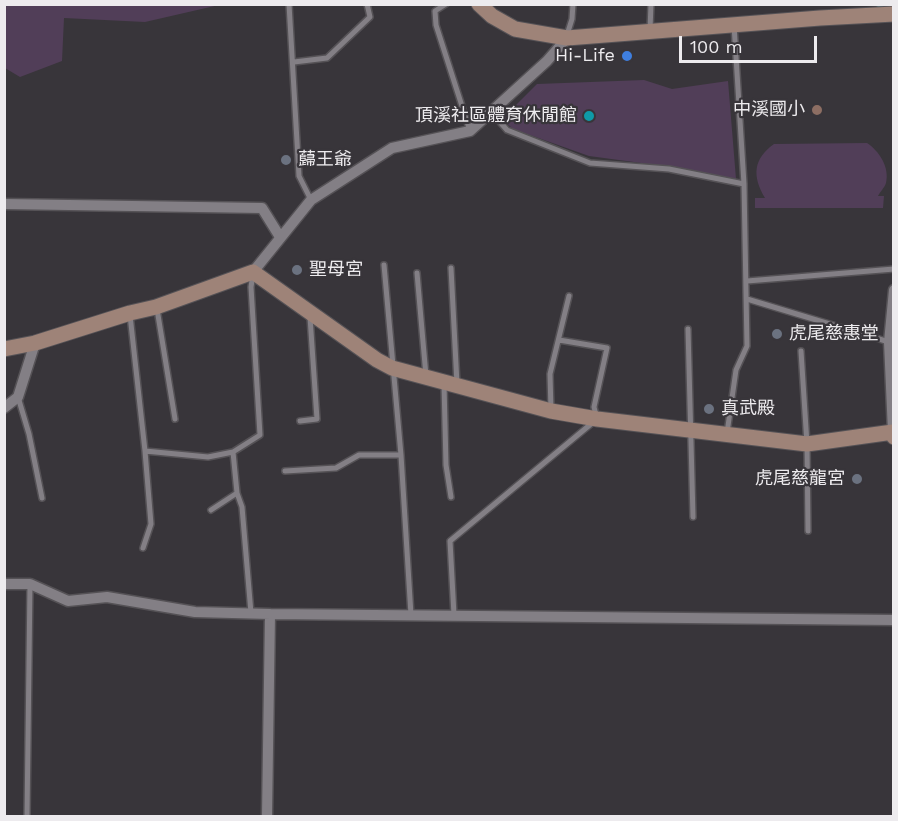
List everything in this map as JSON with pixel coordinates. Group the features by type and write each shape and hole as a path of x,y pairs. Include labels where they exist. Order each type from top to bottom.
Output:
{"street":[{"path":"479,4 492,10 515,29 567,38 894,14"},
{"path":"4,349 34,343 156,307 253,272 311,200 392,147 470,131 547,61 567,38"},
{"path":"4,204 262,208 280,237"},
{"path":"253,272 377,360 392,368 551,411 597,419 807,444 893,432"},
{"path":"894,290 891,342 894,437"},
{"path":"4,408 18,397 34,343"},
{"path":"4,584 30,584 68,601 107,597 195,612 894,620"},
{"path":"267,816 270,614"}],"lane":[{"path":"289,4 299,176 311,200"},
{"path":"294,62 327,58 370,17 367,4"},
{"path":"446,4 435,11 436,25 470,131"},
{"path":"567,38 573,4"},
{"path":"650,31 651,4"},
{"path":"727,434 736,370 747,346 744,184 734,24"},
{"path":"492,113 507,130 590,163 669,169 744,184"},
{"path":"384,265 401,455 411,615"},
{"path":"451,268 451,384 446,465 451,497"},
{"path":"747,281 894,269"},
{"path":"145,451 208,457 233,452 260,435 251,287 253,272"},
{"path":"417,273 426,377"},
{"path":"551,411 550,374 569,296"},
{"path":"747,299 891,342"},
{"path":"156,307 175,419"},
{"path":"130,313 151,524 143,548"},
{"path":"300,422 317,419 310,313"},
{"path":"688,329 693,517"},
{"path":"454,615 450,541 597,419 594,408 607,348 559,340"},
{"path":"801,351 807,444 808,531"},
{"path":"18,397 29,434 42,498"},
{"path":"233,452 237,493 242,507 251,613"},
{"path":"285,471 336,468 359,455 401,455"},
{"path":"211,510 237,493"},
{"path":"27,816 30,584"}],"path":[{"path":"176,4 176,6 186,4"}],"shaded area":[{"path":"4,5 219,5 145,22 64,18 62,61 20,77 5,68"},
{"path":"644,80 672,89 728,81 736,179 671,167 589,156 513,129 502,119 537,84"},
{"path":"867,143 876,150 885,165 886,183 878,196 884,196 883,208 755,208 755,198 765,198 758,182 758,162 774,144"}],"waterway":[{"path":"875,4 884,8"}],"place":[{"name":"Hi-Life","path":"627,56"},
{"name":"中溪國小","path":"817,110"},
{"name":"頂溪社區體育休閒館","path":"589,116"},
{"name":"蘬王爺","path":"286,160"},
{"name":"聖母宮","path":"297,270"},
{"name":"虎尾慈惠堂","path":"777,334"},
{"name":"真武殿","path":"709,409"},
{"name":"虎尾慈龍宮","path":"857,479"}]}
